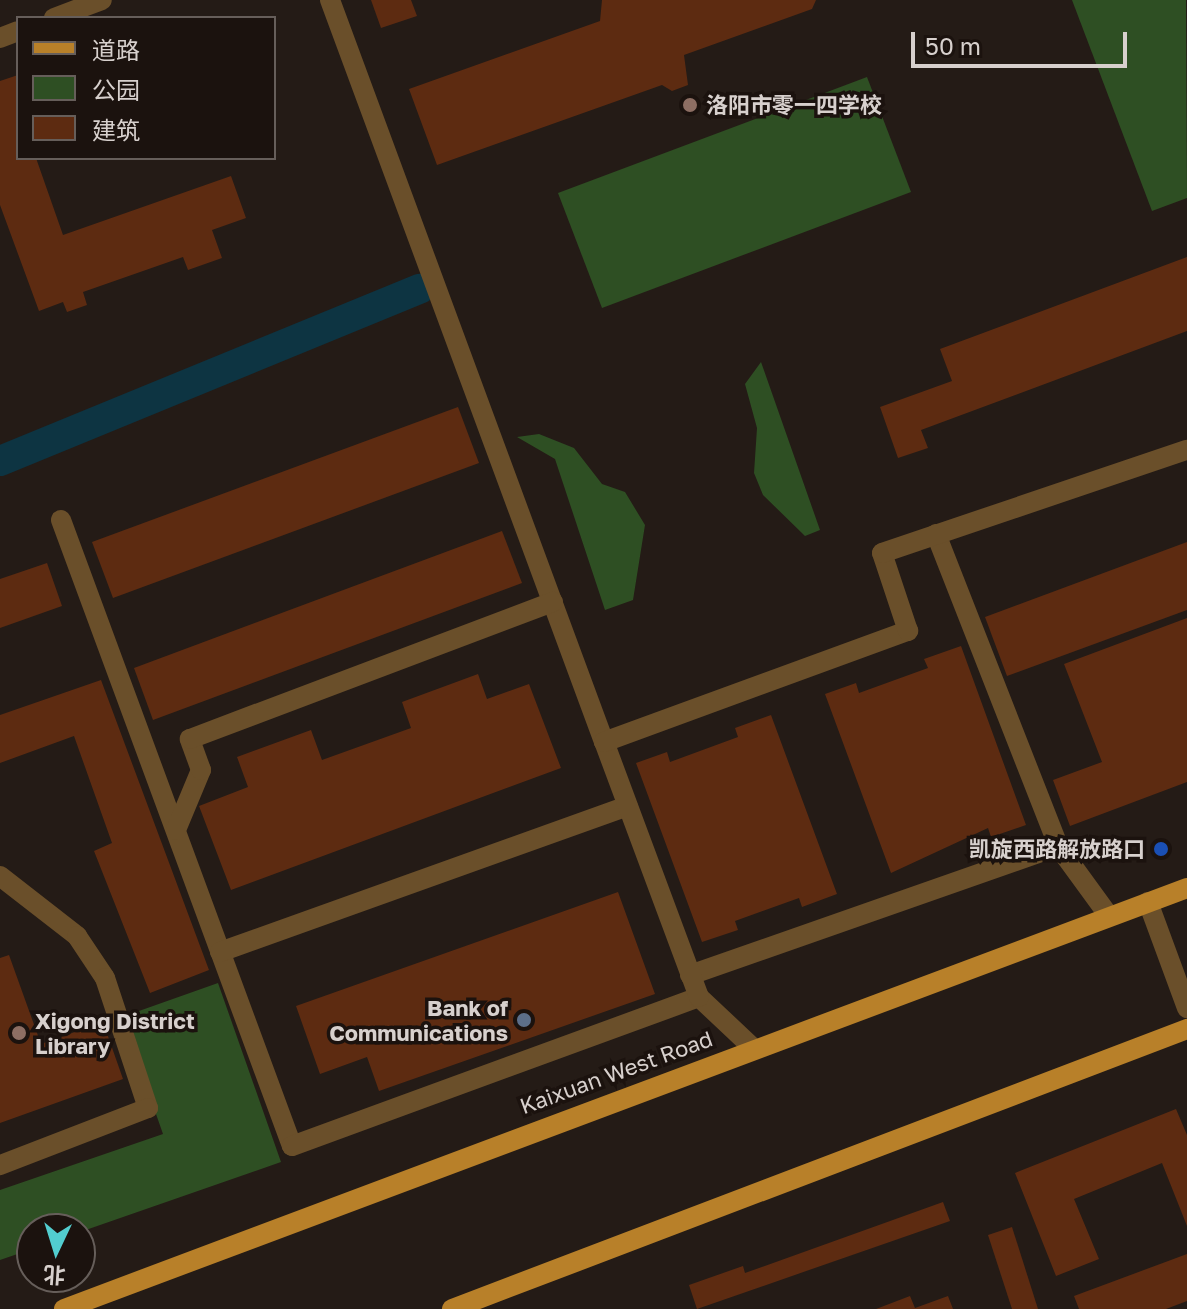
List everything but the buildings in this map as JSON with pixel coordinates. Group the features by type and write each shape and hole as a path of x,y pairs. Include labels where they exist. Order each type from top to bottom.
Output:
{"main road":[{"name":"Kaixuan West Road","path":"64,1309 752,1047 1187,888"},
{"path":"452,1309 1187,1029"}],"street":[{"path":"59,16 102,0"},
{"path":"330,0 690,975 699,997 752,1047"},
{"path":"604,742 908,631 882,553 1187,450"},
{"path":"61,520 292,1146 699,997"},
{"path":"936,534 1058,846 1109,916"},
{"path":"176,830 201,770 190,739 553,602"},
{"path":"220,952 628,806"},
{"path":"690,975 1058,846"},
{"path":"0,876 77,936 105,978 148,1108 0,1165"},
{"path":"1148,902 1187,1008"}],"green space":[{"path":"1072,0 1186,0 1187,198 1152,211"},
{"path":"867,77 911,192 602,308 558,193"},
{"path":"761,362 820,530 805,536 763,495 754,473 757,428 745,384"},
{"path":"539,434 574,448 602,484 625,492 645,525 633,600 605,610 555,459 517,437"},
{"path":"218,983 281,1162 96,1226 96,1213 16,1213 16,1254 0,1260 0,1190 163,1134 122,1017"}],"waterway":[{"path":"0,461 420,289"}],"place":[{"name":"洛阳市零一四学校","path":"690,105"},
{"name":"凯旋西路解放路口","path":"1161,849"},
{"name":"Bank of Communications","path":"524,1020"},
{"name":"Xigong District Library","path":"19,1033"}]}
